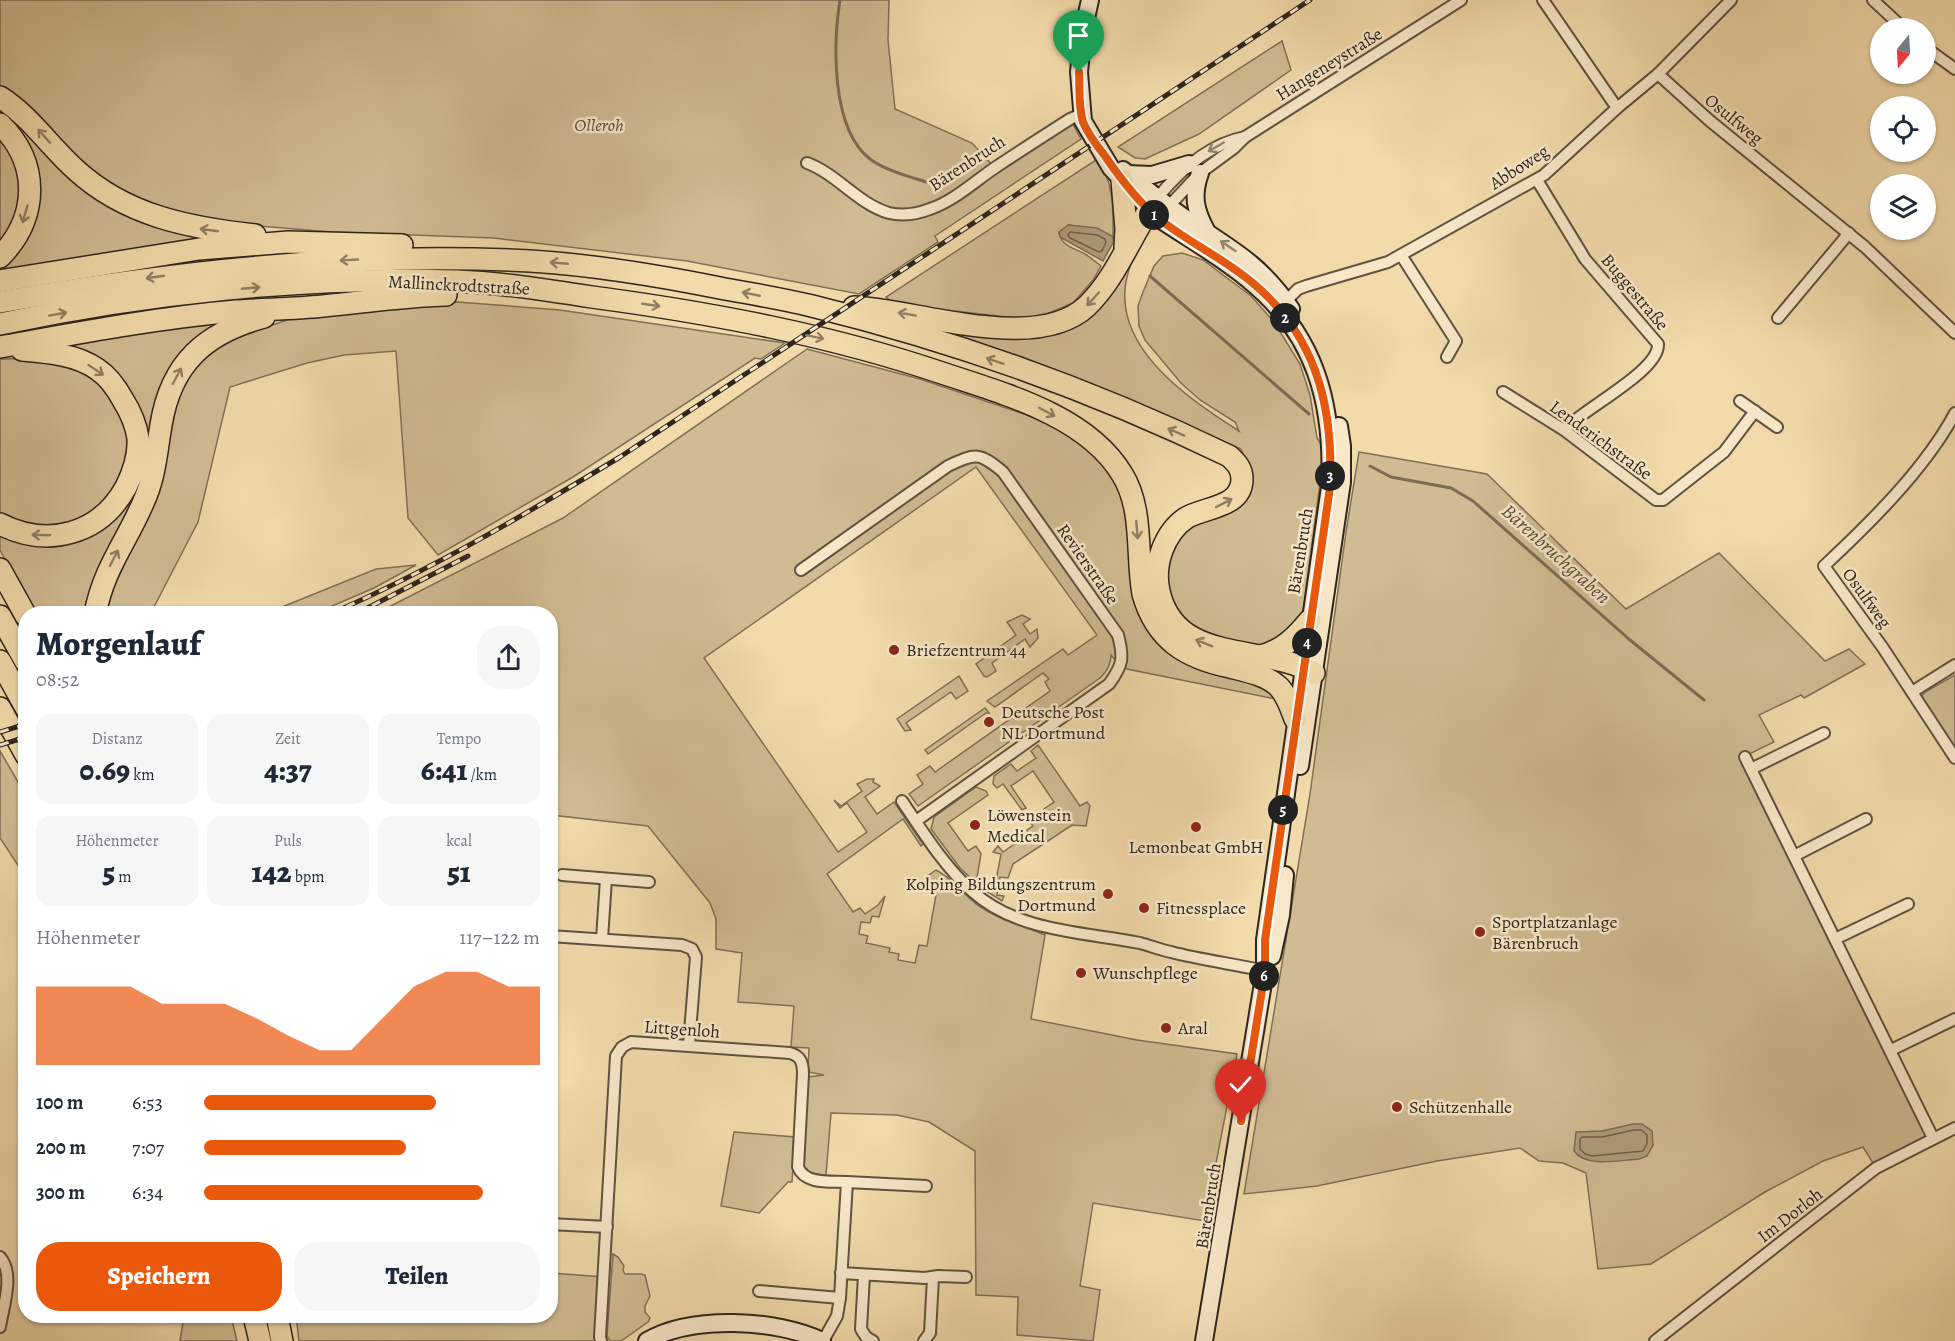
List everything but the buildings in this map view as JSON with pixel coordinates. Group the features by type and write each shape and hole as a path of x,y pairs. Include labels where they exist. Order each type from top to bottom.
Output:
{"highway":[{"path":"0,97 26,117 78,172 122,202 172,222 194,228 255,235 288,242"},
{"path":"0,123 13,136 28,168 30,195 24,221 13,243 0,256"},
{"path":"1125,177 1125,251"},
{"path":"808,305 876,308 1023,330 1043,327 1064,320 1085,308 1111,276 1125,251 1159,204"},
{"path":"0,281 198,249 288,242 447,246 530,261"},
{"name":"Mallinckrodtstraße","path":"0,302 184,273 291,263 418,258 530,261 599,267 808,305"},
{"name":"Mallinckrodtstraße","path":"0,324 117,304 291,285 374,281 459,281 524,287 653,305 763,324 914,363 1031,403 1067,423 1098,447 1123,474 1133,498 1141,582 1146,606 1152,618 1171,642 1184,652 1206,661 1244,670"},
{"path":"0,347 99,329 237,311 321,306 421,296 593,297"},
{"path":"808,305 959,348 1041,376 1131,412 1229,456 1238,464 1241,472 1240,489 1236,496 1228,502 1185,519 1174,531 1160,555 1157,579 1159,591 1168,615 1189,636 1220,649 1261,656 1306,672"},
{"path":"97,606 103,582 112,561 146,497 156,460 165,402 180,370 205,343 225,331 268,315 321,306"},
{"path":"0,347 71,357 96,368 115,385 130,412 138,439 133,473 117,503 93,524 65,534 38,537 14,531 0,524"},
{"path":"0,568 21,606"},
{"path":"0,616 18,648"},
{"path":"1261,656 1280,649 1292,641 1310,620"},
{"path":"0,661 18,694"},
{"path":"1244,670 1306,672"},
{"path":"1244,670 1277,686 1290,703 1295,719"},
{"path":"3,716 18,741"},
{"path":"256,1323 260,1341"},
{"path":"278,1323 282,1341"}],"main road":[{"name":"Bärenbruch","path":"1090,0 1080,52 1079,72 1082,114 1089,133 1111,168 1159,204 1206,230 1250,261 1269,279 1286,301 1315,348 1330,382 1342,446 1342,482 1295,719 1265,940 1265,971 1204,1341"},
{"path":"1125,177 1194,169 1194,196 1197,210 1206,230"},
{"name":"Bärenbruch","path":"1159,204 1176,230 1227,263 1266,295 1291,326 1315,369 1328,419 1330,487 1310,620 1278,933 1265,971"},
{"path":"647,1341 681,1328 712,1324 745,1324 785,1328 822,1341"}],"street":[{"name":"Hangeneystraße","path":"1159,204 1194,169 1234,148 1245,137 1461,0"},
{"path":"1543,0 1617,108"},
{"name":"Abboweg","path":"1286,301 1298,289 1388,262 1537,180 1658,74 1731,0"},
{"path":"1879,2 1894,18"},
{"path":"1936,55 1955,69"},
{"name":"Osulfweg","path":"1658,74 1710,121 1849,233 1955,333"},
{"name":"Bärenbruch","path":"807,163 826,173 871,206 903,215 920,213 935,207 1056,128 1082,114"},
{"name":"Buggestraße","path":"1537,180 1585,259 1658,344 1659,350 1640,372 1563,430"},
{"path":"1778,318 1849,233"},
{"path":"1401,255 1456,341 1447,357"},
{"name":"Lenderichstraße","path":"1503,393 1563,430 1656,500 1663,500 1724,452 1755,411"},
{"path":"1740,401 1777,428"},
{"name":"Osulfweg","path":"1955,413 1908,479 1867,526 1824,566 1955,758"},
{"name":"Revierstraße","path":"801,570 948,466 968,457 987,458 1003,472 1118,635 1123,652 1120,668 1109,684 916,821"},
{"path":"1912,692 1955,665"},
{"path":"1751,769 1824,733"},
{"path":"1745,757 1933,1138"},
{"path":"902,801 944,861 973,892 993,907 1034,924 1143,944 1170,952 1265,971"},
{"path":"1794,856 1866,819"},
{"path":"562,875 649,882"},
{"path":"602,939 606,879"},
{"path":"1835,939 1908,904"},
{"path":"558,936 682,945 692,949 696,957 689,1045"},
{"path":"1891,1050 1955,1019"},
{"name":"Littgenloh","path":"601,1341 616,1056 622,1047 631,1042 796,1055 803,1066 798,1167 800,1172 809,1179 926,1186"},
{"name":"Im Dorloh","path":"1655,1341 1876,1168 1955,1128"},
{"path":"822,1341 836,1319 840,1298 847,1182"},
{"path":"558,1224 607,1227"},
{"path":"0,1257 7,1266 8,1279 0,1327"},
{"path":"841,1273 933,1278 938,1276 966,1277"},
{"path":"864,1275 861,1329 866,1337 873,1341"},
{"path":"924,1341 930,1333 933,1278"},
{"path":"759,1291 840,1298"}],"green space":[{"name":"Olleroh","path":"0,0 889,0 888,40 895,109 972,143 995,168 1070,119 1081,139 935,236 938,242 859,294 687,261 494,238 331,232 182,217 113,187 84,166 0,87"},
{"path":"1282,41 1291,70 1199,134 1145,159 1135,158 1118,147"},
{"path":"0,103 65,167 219,236 0,271 0,267 35,204 0,116"},
{"path":"0,137 16,163 21,192 18,217 0,247"},
{"path":"1096,160 1110,186 1113,238 1095,229 1069,225 1059,232 1065,244 1085,254 1101,266 1093,280 1073,303 1032,320 894,304 886,297"},
{"path":"1148,228 1129,270 1125,297 1129,321 1140,344 1156,366 1196,402 1239,431 1235,422 1200,400 1181,383 1145,340 1139,326 1138,306 1154,266 1163,256 1182,253 1203,260 1251,296 1274,322 1300,364 1310,395 1317,438 1323,447 1303,612 1296,628 1263,648 1219,642 1178,618 1164,574 1176,540 1251,472 1241,449 1100,387 1020,356 917,324 1064,326"},
{"path":"458,302 560,310 785,343 761,359 755,358 573,477 438,555 408,518 396,351 344,355 307,363 230,387 198,522 155,606 108,606 114,587 137,535 158,496 177,402 188,375 222,342 287,320 370,307"},
{"path":"227,321 189,350 153,452 93,606 30,606 0,550 0,531 99,526 141,423 56,345"},
{"path":"807,349 920,379 1042,420 1066,433 1104,462 1124,497 1138,603 1264,683 1276,699 1122,668 1111,655 1108,668 1100,678 918,806 909,794 923,784 917,775 930,766 935,772 1050,691 1045,682 1049,679 1043,673 995,707 987,701 1063,649 1068,655 1097,635 976,467 704,658 838,852 867,832 847,803 840,808 834,800 841,806 862,791 857,784 867,779 874,779 873,782 880,786 865,797 877,814 894,802 923,844 921,846 903,819 827,874 853,912 860,908 865,914 878,905 885,896 879,917 872,916 870,923 861,922 859,934 868,936 866,943 890,948 889,952 899,954 898,960 915,963 919,945 927,946 936,895 926,877 936,870 947,877 971,900 992,914 1045,935 1031,1019 1137,1040 1237,1054 1205,1221 1093,1203 1080,1286 1100,1290 1093,1341 1017,1335 1018,1297 976,1295 975,1151 929,1122 897,1115 831,1113 826,1175 810,1173 805,1169 803,1166 808,1077 824,1075 808,1072 809,1048 791,1047 794,1006 738,1002 742,953 716,949 716,919 710,903 648,826 558,816 558,606 391,606 563,518"},
{"path":"0,359 46,359 73,366 100,383 121,409 127,438 127,455 123,472 116,487 106,500 79,520 62,525 36,527 18,523 0,515"},
{"path":"1359,452 1487,474 1626,609 1719,553 1825,661 1849,649 1865,664 1804,698 1801,695 1759,715 1774,742 1745,756 1933,1138 1876,1168 1863,1147 1823,1161 1765,1192 1651,1264 1598,1269 1586,1173 1563,1163 1539,1161 1520,1148 1437,1161 1317,1186 1244,1194 1310,794"},
{"path":"416,565 374,588 332,606 284,606 376,569"},
{"path":"1022,615 1030,619 1023,624 1030,634 1037,629 1038,638 1030,647 1025,639 992,663 996,671 987,677 984,676 976,664 1016,635 1007,622"},
{"path":"1955,675 1955,749 1921,697 1925,692"},
{"path":"959,676 968,691 956,699 951,692 906,723 911,730 905,731 897,719"},
{"path":"985,708 989,713 928,754 925,750"},
{"path":"1038,745 1080,806 1087,802 1090,806 1086,826 1072,825 1013,864 1008,878 1000,877 997,895 1004,896 1002,901 984,890 987,885 995,886 1001,854 993,852 998,846 1003,852 1029,834 1027,830 1033,826 1028,820 1035,815 1039,819 1046,814 1044,809 1054,802 1033,771 1011,786 1026,808 1022,810 1003,784 997,788 993,784 994,776 1011,764 1017,771 1036,758 1031,751"},
{"path":"0,751 18,782 18,865 0,838"},
{"path":"976,787 986,791 988,795 948,823 968,851 976,846 981,854 976,883 960,868 931,829 934,817"},
{"path":"734,1132 795,1137 792,1182 788,1182 759,1213 721,1206"},
{"path":"613,1254 624,1266 625,1274 645,1275 650,1296 645,1306 645,1312 650,1318 648,1322 621,1341 610,1341 607,1336"},
{"path":"558,1274 604,1277 601,1341 299,1341 297,1323 558,1323"},
{"path":"183,1323 233,1323 237,1341 180,1341"}],"water":[{"path":"1068,225 1097,228 1112,236 1114,241 1103,261 1060,237 1059,232"},
{"path":"1642,1124 1652,1131 1653,1145 1647,1156 1639,1159 1595,1161 1587,1160 1574,1151 1576,1132 1602,1131"}],"waterway":[{"name":"Bärenbruchgraben","path":"840,0 836,39 838,85 848,128 857,145 877,164 939,186"},
{"name":"Bärenbruchgraben","path":"1150,276 1309,414"},
{"name":"Bärenbruchgraben","path":"1370,466 1391,477 1451,488 1473,501 1630,640 1704,700"}],"railway":[{"path":"348,606 441,560 620,457 1310,0"},
{"path":"371,606 468,556"},
{"path":"0,732 18,726"},
{"path":"0,745 18,739"}],"place":[{"name":"Briefzentrum 44","path":"894,650"},
{"name":"Deutsche Post NL Dortmund","path":"989,722"},
{"name":"Löwenstein Medical","path":"975,825"},
{"name":"Lemonbeat GmbH","path":"1196,827"},
{"name":"Kolping Bildungszentrum Dortmund","path":"1108,894"},
{"name":"Fitnessplace","path":"1144,908"},
{"name":"Sportplatzanlage Bärenbruch","path":"1480,932"},
{"name":"Wunschpflege","path":"1081,973"},
{"name":"Aral","path":"1166,1028"},
{"name":"Schützenhalle","path":"1397,1107"}],"route":[{"path":"1079,72 1083,121 1111,168 1158,218 1227,263 1266,295 1279,309 1304,347 1315,369 1328,419 1331,440 1330,487 1265,940 1265,971 1241,1121"}]}
